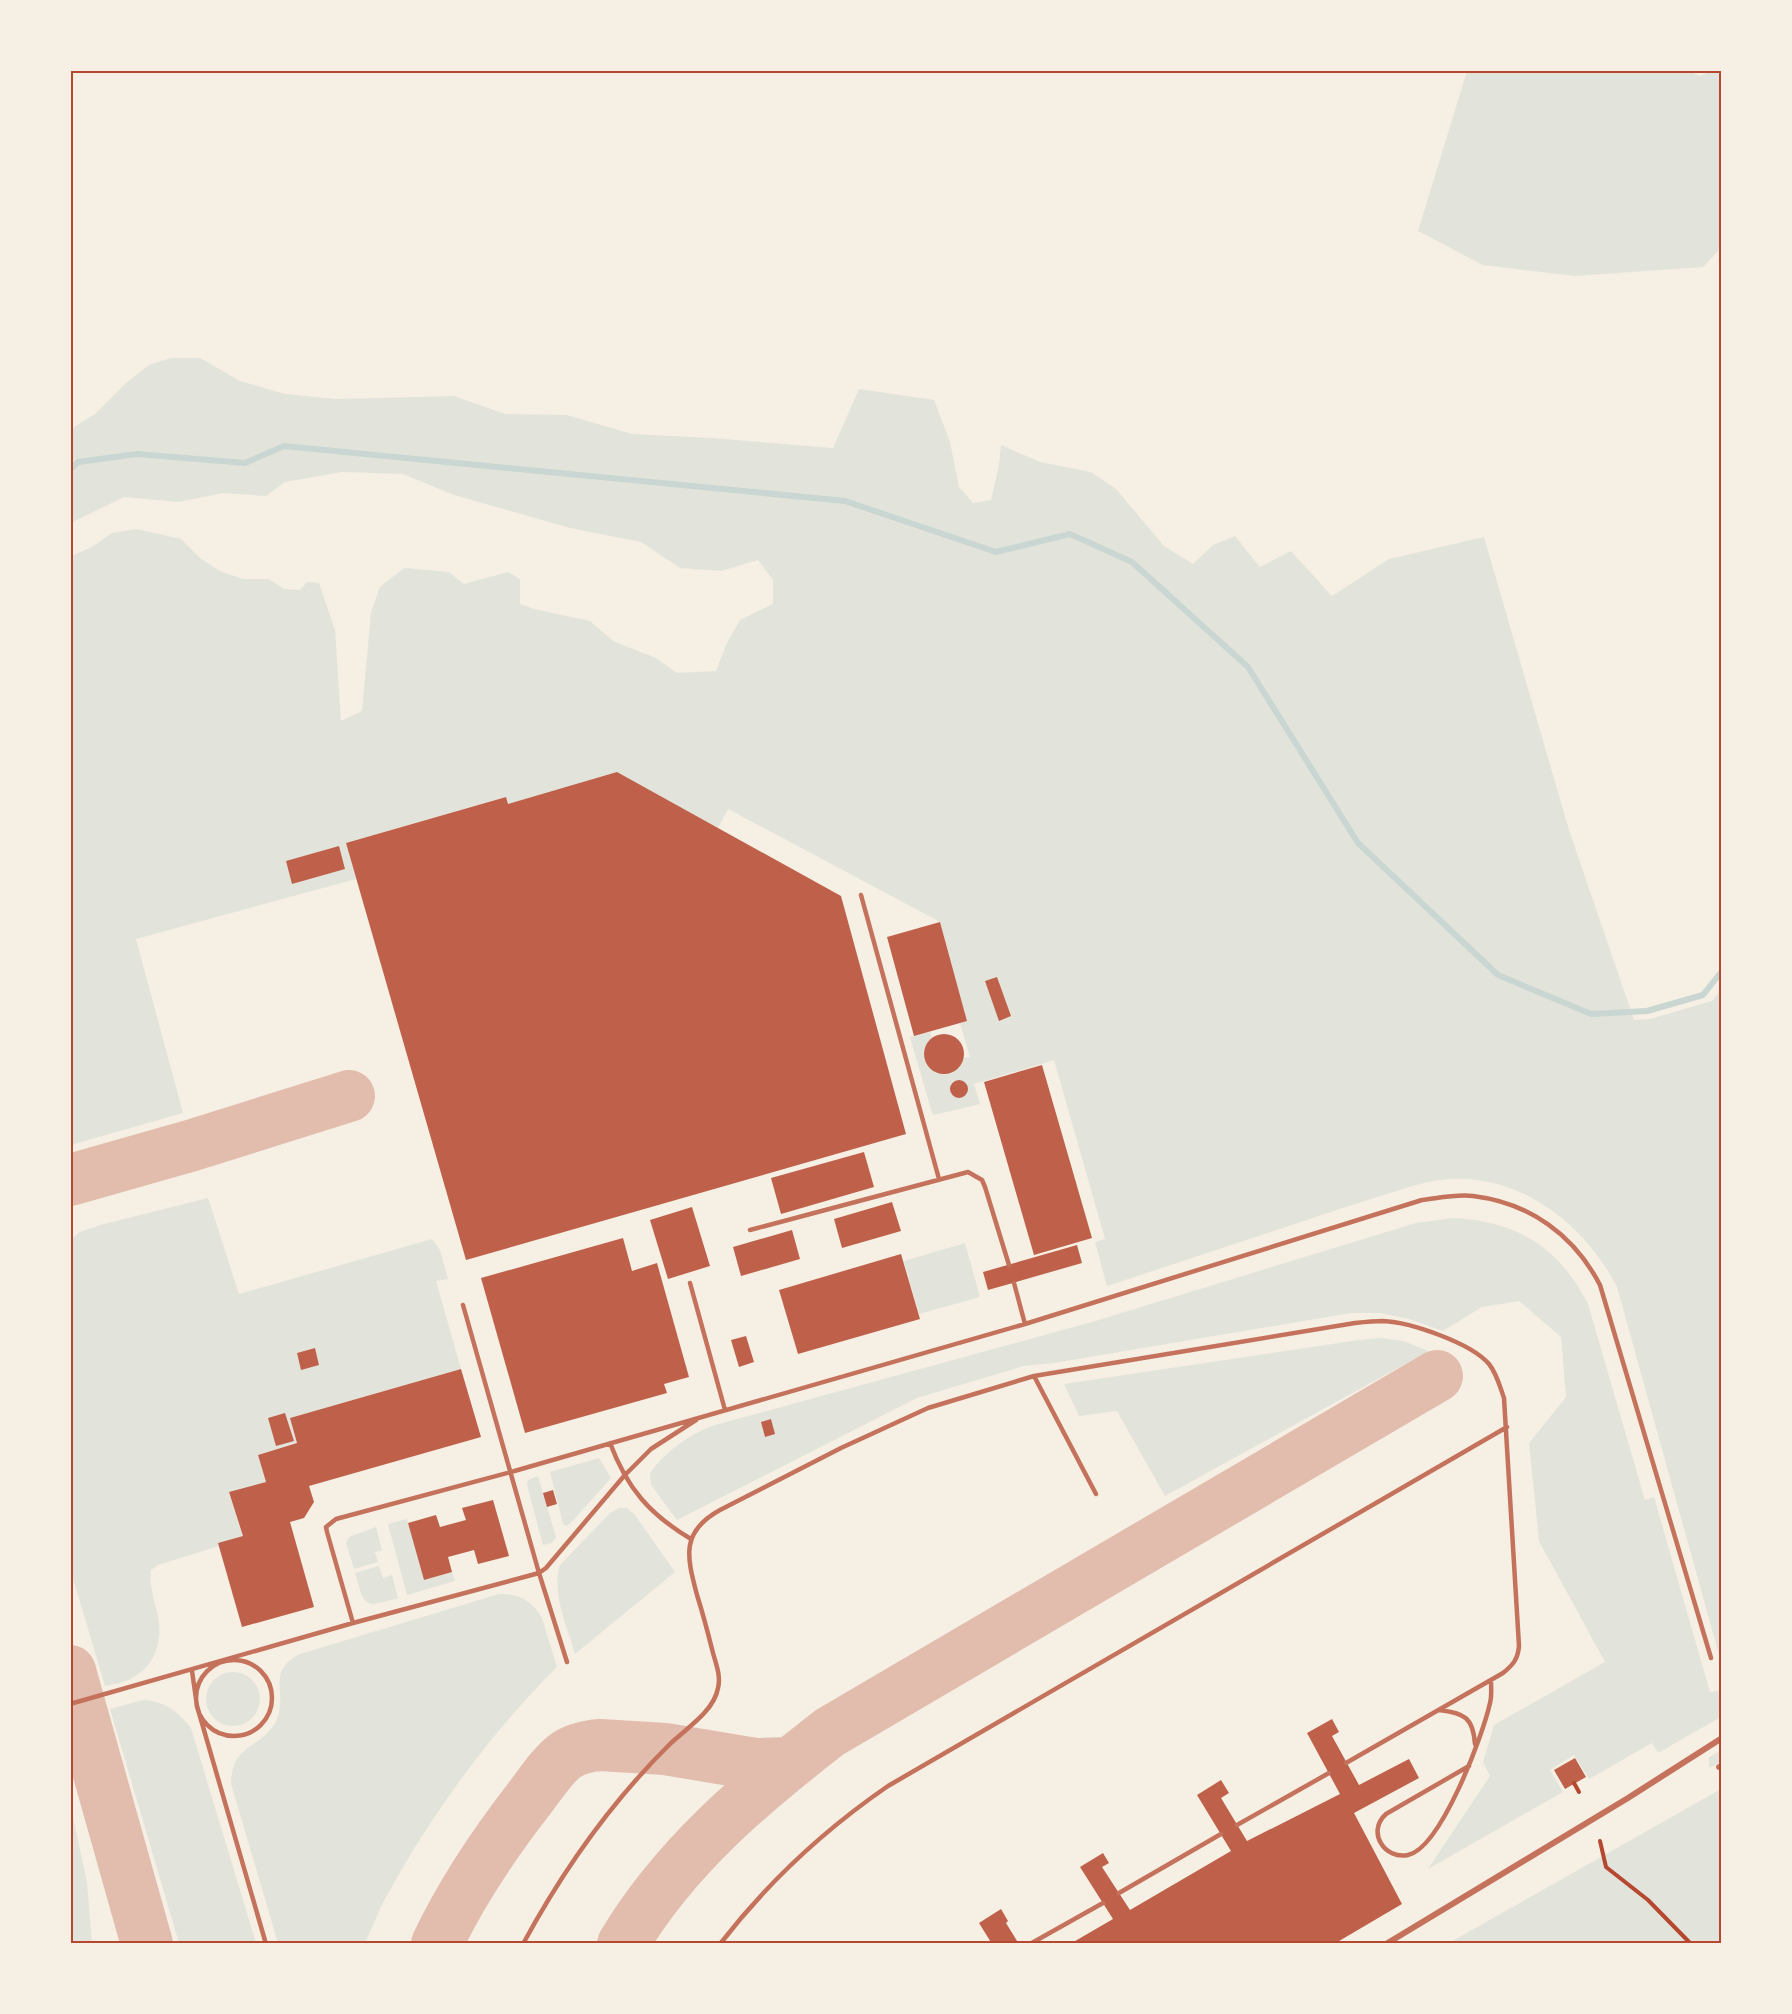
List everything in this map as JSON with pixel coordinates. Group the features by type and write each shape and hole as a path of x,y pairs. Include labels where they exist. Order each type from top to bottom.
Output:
{"street":[{"path":"1386,1944 1722,1738"}],"lane":[{"path":"861,895 939,1179"},
{"path":"750,1230 968,1172 982,1180 1009,1265"},
{"path":"353,1623 327,1532 326,1527 330,1522 1025,1324 1422,1200 1473,1196 1520,1208 1560,1233 1578,1250 1600,1286 1711,1658"},
{"path":"690,1283 725,1410"},
{"path":"1014,1283 1025,1324"},
{"path":"462,1305 567,1662"},
{"path":"523,1944 538,1916 603,1818 641,1773 707,1708 718,1690 718,1669 688,1559 691,1539 697,1527 707,1517 841,1448 928,1408 1034,1376 1355,1323 1384,1321 1428,1331 1467,1348 1488,1364 1498,1380 1504,1398 1507,1426 1520,1646 1518,1655 1513,1665 1491,1680 1346,1763"},
{"path":"1034,1376 1096,1494"},
{"path":"70,1704 192,1671 353,1623 539,1573 546,1568 624,1476 651,1449 701,1417"},
{"path":"720,1944 781,1873 802,1853 848,1814 888,1786 1507,1426"},
{"path":"610,1443 632,1489 658,1516 691,1539"},
{"path":"225,1661 244,1661 254,1665 267,1679 273,1699 265,1720 258,1728 237,1736 226,1735 207,1725 200,1716 197,1706 196,1694 205,1673 225,1661"},
{"path":"192,1671 197,1706 266,1944"},
{"path":"1469,1766 1379,1821 1378,1838 1386,1849 1402,1856 1409,1855 1423,1847 1458,1792 1469,1766 1490,1704 1491,1680"},
{"path":"1439,1710 1458,1713 1466,1717 1474,1732 1475,1748"},
{"path":"1237,1825 1329,1773"},
{"path":"1119,1893 1221,1834"},
{"path":"1030,1944 1102,1903"}],"path":[{"path":"1574,1783 1579,1792"},
{"path":"1600,1840 1606,1867 1648,1900 1691,1944"}],"shaded area":[{"path":"1467,71 1689,71 1700,76 1711,71 1721,71 1721,248 1703,267 1575,276 1483,265 1418,231"},
{"path":"171,358 200,358 240,381 285,394 336,399 454,396 505,414 567,415 632,434 833,448 859,389 934,400 950,442 959,487 973,503 991,500 1001,445 1040,462 1091,472 1116,489 1164,546 1193,564 1213,545 1235,536 1260,567 1291,551 1332,596 1389,559 1484,537 1569,830 1634,1020 1650,1019 1712,1001 1721,989 1721,1662 1617,1287 1604,1264 1570,1225 1527,1196 1503,1186 1478,1180 1442,1180 1417,1185 1351,1205 1107,1286 1095,1242 1105,1239 1054,1060 974,1084 980,1104 934,1115 910,1037 930,1032 932,1038 925,1047 924,1056 927,1064 941,1074 950,1073 958,1068 964,1058 970,1057 960,1023 967,1021 940,922 728,809 718,828 508,804 505,797 346,843 356,879 136,939 183,1113 71,1145 71,556 92,547 112,533 137,529 181,539 200,558 220,571 243,579 269,579 284,589 300,590 307,582 319,583 335,630 341,721 362,711 371,612 380,587 404,568 449,572 464,584 508,572 520,579 520,604 590,621 613,641 656,658 677,673 716,671 727,643 740,620 773,604 773,580 758,560 721,571 680,568 641,542 570,528 454,495 403,474 342,472 285,482 266,496 223,493 179,502 124,497 71,523 71,429 95,414 126,383 149,365"},
{"path":"208,1198 239,1294 432,1239 440,1250 448,1279 436,1281 461,1369 290,1418 297,1443 258,1455 266,1482 229,1493 243,1536 158,1565 151,1570 159,1626 156,1652 140,1673 126,1681 105,1686 71,1572 70,1240 80,1232 100,1225"},
{"path":"1453,1218 1497,1225 1534,1241 1564,1267 1588,1304 1645,1500 1654,1497 1710,1692 1721,1690 1721,1717 1658,1753 1652,1743 1589,1779 1574,1755 1550,1770 1563,1792 1428,1869 1490,1776 1483,1762 1494,1725 1605,1662 1539,1541 1529,1443 1566,1397 1561,1337 1519,1301 1482,1307 1443,1331 1409,1319 1380,1313 1351,1313 1054,1363 1024,1366 917,1398 677,1520 651,1485 650,1473 670,1451 686,1439 712,1426 1092,1322 1416,1223"},
{"path":"965,1243 980,1297 919,1314 904,1261"},
{"path":"1381,1338 1403,1341 1429,1351 1165,1496 1117,1411 1079,1416 1064,1384 1359,1340"},
{"path":"599,1458 611,1478 566,1526 563,1524 550,1472"},
{"path":"538,1476 556,1537 552,1543 543,1545 527,1485 528,1480"},
{"path":"619,1508 627,1508 635,1515 675,1572 575,1654 564,1621 557,1587 560,1565 610,1513"},
{"path":"407,1519 424,1580 452,1572 455,1581 407,1595 388,1524"},
{"path":"376,1527 382,1550 375,1552 378,1562 354,1569 346,1543 349,1537"},
{"path":"379,1566 383,1578 392,1575 398,1598 372,1604 364,1599 355,1573"},
{"path":"499,1594 524,1599 538,1612 542,1618 557,1667 509,1718 445,1801 390,1890 365,1943 278,1943 231,1784 236,1761 241,1754 269,1732 275,1723 279,1713 280,1677 283,1669 289,1661 300,1654"},
{"path":"233,1672 243,1674 252,1680 258,1689 260,1699 258,1709 252,1718 243,1724 233,1726 223,1724 214,1718 208,1709 206,1699 208,1689 214,1680 223,1674"},
{"path":"143,1700 158,1702 170,1708 191,1728 256,1943 179,1943 110,1709"},
{"path":"1721,1750 1721,1762 1709,1768 1709,1757"},
{"path":"1721,1789 1721,1943 1449,1943"},
{"path":"71,1808 87,1882 92,1943 71,1943"}],"building":[{"path":"617,772 841,896 906,1134 466,1260 346,843 506,797 508,804"},
{"path":"339,846 345,869 292,884 286,861"},
{"path":"940,922 967,1021 914,1036 887,937"},
{"path":"997,977 1011,1016 999,1021 985,981"},
{"path":"944,1034 952,1035 958,1040 963,1046 963,1062 958,1068 952,1073 944,1074 936,1073 930,1068 925,1062 924,1054 925,1046 930,1040 936,1035"},
{"path":"1042,1065 1092,1238 1034,1255 984,1082"},
{"path":"959,1080 967,1085 968,1089 963,1097 959,1098 951,1093 950,1089 955,1081"},
{"path":"864,1152 874,1187 781,1214 771,1178"},
{"path":"892,1202 901,1231 842,1248 834,1219"},
{"path":"692,1207 710,1266 668,1279 650,1220"},
{"path":"792,1230 800,1259 741,1276 733,1247"},
{"path":"623,1238 632,1271 657,1263 689,1377 664,1384 667,1393 525,1433 481,1278"},
{"path":"1077,1245 1082,1263 988,1290 983,1272"},
{"path":"901,1254 920,1319 798,1354 779,1290"},
{"path":"746,1336 754,1362 739,1367 731,1340"},
{"path":"315,1348 319,1365 301,1370 297,1353"},
{"path":"461,1369 481,1437 309,1486 314,1502 304,1518 290,1522 314,1607 242,1627 218,1543 243,1536 229,1492 266,1482 258,1455 297,1443 290,1418"},
{"path":"285,1413 294,1441 276,1446 268,1418"},
{"path":"771,1419 775,1434 765,1437 761,1422"},
{"path":"553,1490 557,1504 547,1507 543,1493"},
{"path":"493,1500 509,1556 478,1564 474,1550 448,1557 452,1572 424,1580 408,1523 436,1515 440,1527 466,1520 462,1508"},
{"path":"1332,1719 1339,1732 1332,1736 1359,1785 1409,1759 1419,1778 1354,1813 1402,1904 1334,1944 1070,1944 1113,1919 1080,1867 1103,1853 1109,1863 1102,1867 1130,1910 1231,1851 1197,1795 1221,1780 1229,1793 1221,1798 1247,1841 1340,1794 1307,1733"},
{"path":"1575,1758 1586,1777 1565,1789 1554,1770"},
{"path":"1001,1909 1008,1921 1006,1923 1019,1944 992,1944 979,1923"}],"waterway":[{"path":"70,470 78,462 137,454 245,463 284,446 845,501 996,552 1070,534 1132,562 1248,667 1358,843 1498,975 1591,1014 1647,1011 1703,995 1722,971"}],"taxiway":[{"path":"70,1180 193,1145 349,1096"},
{"path":"623,1944 666,1883 716,1828 830,1732 1437,1376"},
{"path":"70,1671 147,1944"},
{"path":"437,1944 480,1867 505,1830 551,1769 573,1751 600,1745 665,1749 755,1764 790,1763"}]}
